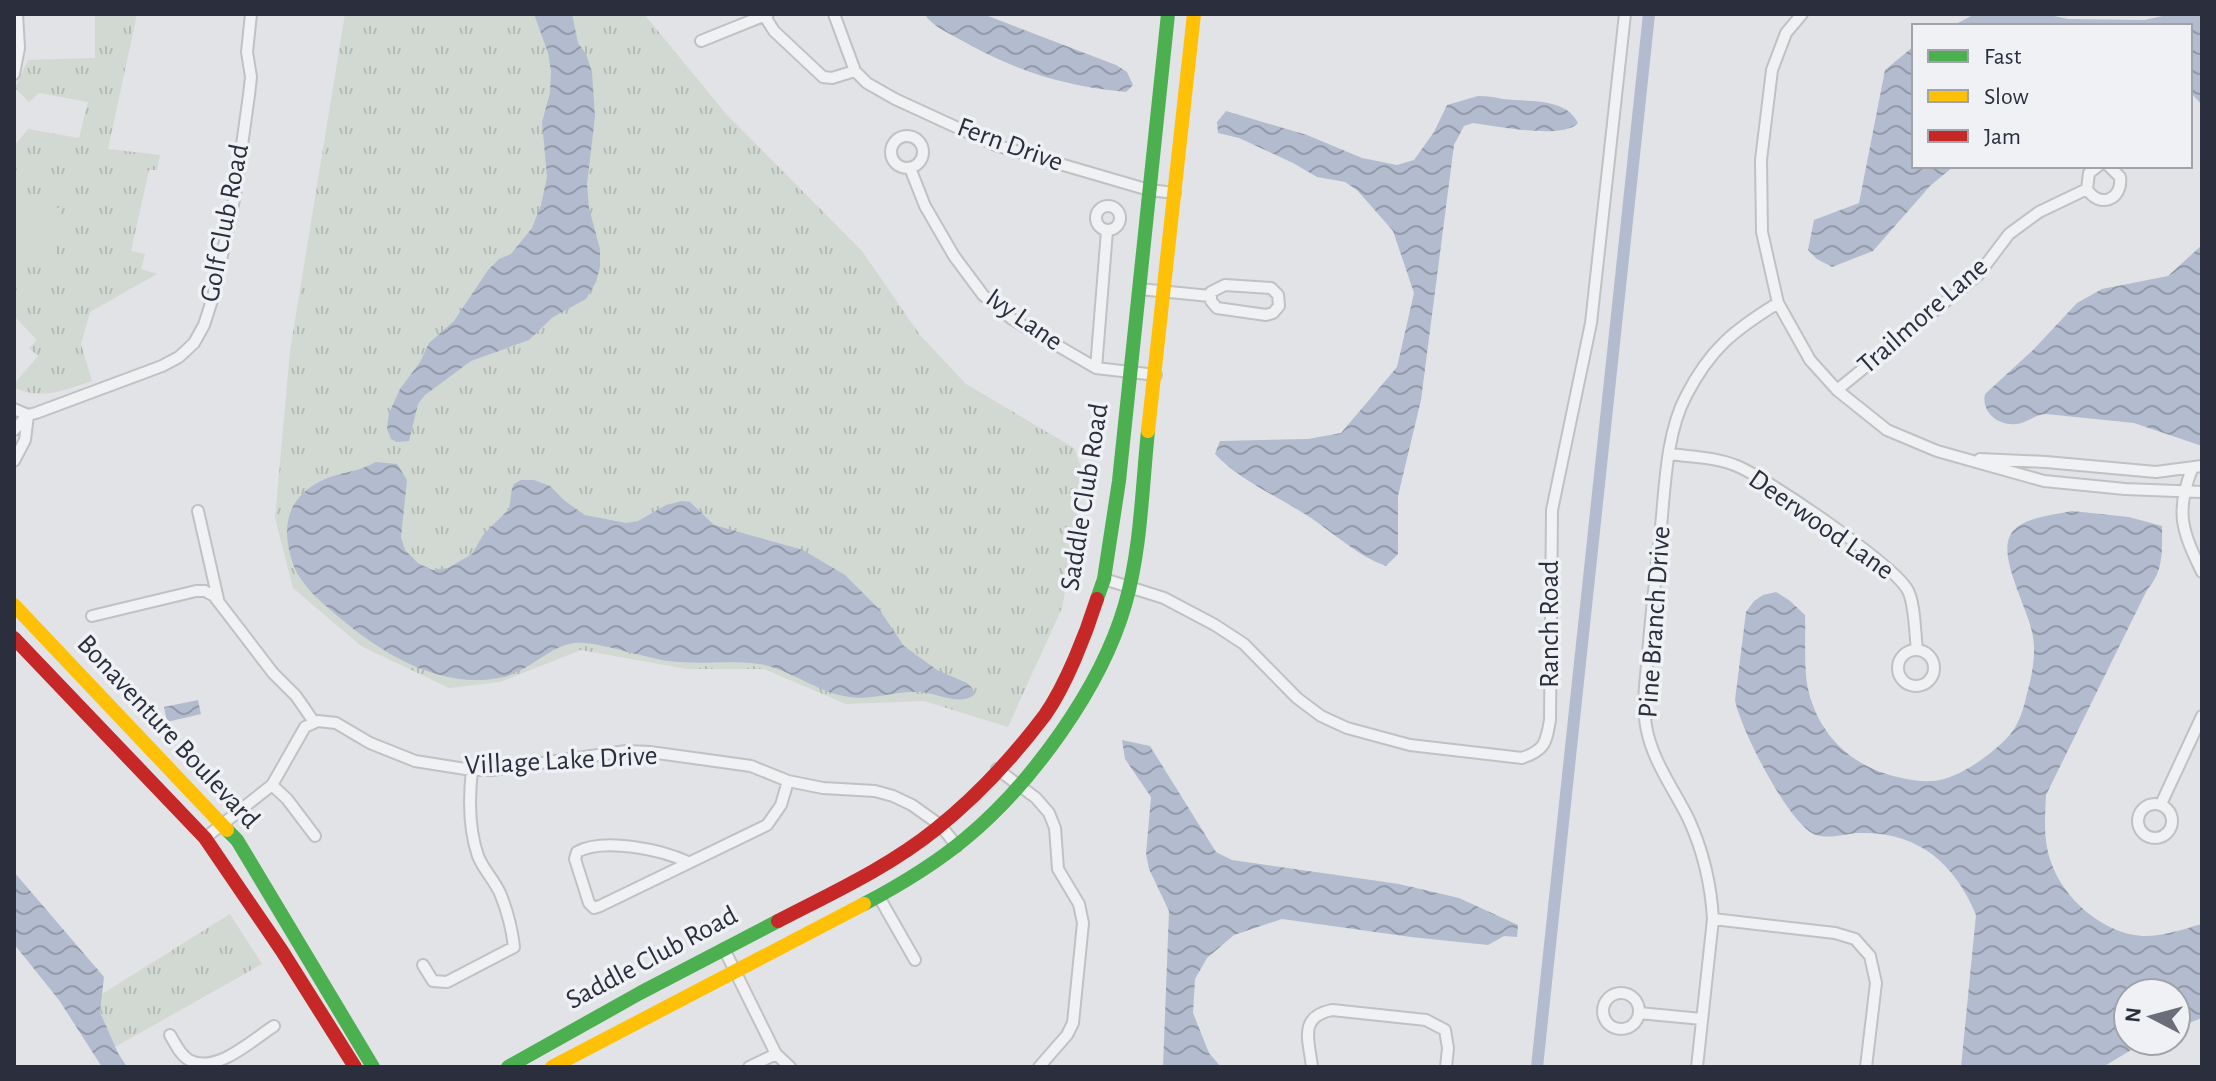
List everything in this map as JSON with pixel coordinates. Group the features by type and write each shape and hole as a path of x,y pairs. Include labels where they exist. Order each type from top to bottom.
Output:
{"street":[{"path":"14,74 19,48 17,14"},
{"name":"Golf Club Road","path":"14,430 28,415 158,368 179,357 194,343 213,297 235,195 251,77 247,52 251,14"},
{"path":"701,41 766,15 774,31 823,77 832,78 855,71 834,14"},
{"name":"Saddle Club Road","path":"508,1067 872,872 940,825 983,786 1046,713 1084,639 1104,579 1119,481 1168,14"},
{"name":"Saddle Club Road","path":"552,1067 879,897 957,846 1002,805 1068,724 1095,679 1116,631 1128,587 1142,498 1194,14"},
{"name":"Ranch Road","path":"1104,579 1164,598 1215,625 1244,644 1297,698 1321,716 1347,728 1410,745 1522,758 1539,752 1547,740 1550,720 1552,510 1591,323 1624,14"},
{"path":"1802,14 1786,33 1772,70 1761,160 1762,232 1778,303 1810,360 1837,390 1887,430 1962,459 2044,481 2183,493 2202,492 2197,468"},
{"name":"Fern Drive","path":"855,71 867,83 895,99 995,145 1149,190 1175,193"},
{"name":"Ivy Lane","path":"910,168 925,206 954,256 983,295 1012,319 1096,368 1156,375"},
{"path":"2087,189 2089,173 2095,168"},
{"name":"Trailmore Lane","path":"1837,390 1978,275 2009,234 2039,212 2087,189 2099,200 2109,200 2118,193 2120,177 2111,168"},
{"path":"1096,368 1107,231"},
{"path":"1225,285 1267,288 1278,295 1279,306 1270,315 1222,310 1214,306 1210,296 1215,288 1225,285"},
{"path":"1139,289 1210,296"},
{"name":"Pine Branch Drive","path":"1697,1067 1713,919 1712,895 1689,820 1659,766 1646,728 1644,695 1674,425 1684,399 1718,347 1738,328 1778,303"},
{"path":"14,409 28,415 25,440 14,461"},
{"name":"Deerwood Lane","path":"1670,454 1713,459 1737,466 1763,480 1889,568 1909,591 1917,650"},
{"path":"1962,459 2046,462 2156,472 2197,468"},
{"path":"2197,468 2183,493 2183,522 2188,542 2202,572"},
{"path":"198,511 218,601"},
{"path":"92,616 196,591 209,593 273,673 296,696 314,722 303,730 272,785 205,838"},
{"name":"Bonaventure Boulevard","path":"14,605 224,825 245,853 373,1067"},
{"name":"Bonaventure Boulevard","path":"14,638 205,838 282,951 355,1067"},
{"path":"2161,804 2202,716"},
{"name":"Village Lake Drive","path":"314,722 336,723 370,743 415,761 472,770 492,770 610,752 650,752 751,766 788,781 823,788 875,791 893,796 940,825 957,846"},
{"path":"997,769 1036,798 1053,820 1058,869 1079,904 1083,923 1073,1023 1067,1035 1039,1067"},
{"path":"423,965 433,981 447,982 514,947 499,892 479,859 474,842 470,788 472,770"},
{"path":"688,862 653,849 624,846 584,848 577,852 575,859 589,903 594,908 767,825 781,805 788,781"},
{"path":"272,785 287,799 315,836"},
{"path":"879,897 915,960"},
{"path":"1713,919 1835,933 1855,939 1870,956 1876,983 1866,1067"},
{"path":"724,949 776,1054 790,1067"},
{"path":"1312,1067 1307,1038 1310,1022 1318,1013 1332,1010 1426,1020 1445,1030 1448,1048 1446,1067"},
{"path":"1639,1013 1702,1019"},
{"path":"170,1035 188,1060 204,1064 226,1063 274,1026"},
{"path":"749,1067 776,1054"}],"green space":[{"path":"95,14 137,14 108,149 160,155 157,170 149,170 131,251 145,254 141,269 157,274 90,312 81,344 92,381 53,392 24,392 14,388 14,384 38,356 29,348 37,340 14,316 14,146 28,129 79,138 88,102 39,93 29,102 15,88 28,60 95,58"},
{"path":"345,14 644,14 727,115 862,251 920,335 966,384 1074,448 1085,478 1062,608 1008,727 924,701 846,704 764,669 687,669 581,650 500,682 449,688 361,646 293,588 275,518 290,351"},
{"path":"14,203 60,208 53,269 14,265"},
{"path":"230,914 262,964 115,1047 100,1011 102,994"}],"water":[{"path":"534,14 572,14 578,43 586,54 592,72 595,117 587,184 589,208 600,249 596,282 586,299 553,317 529,340 471,361 425,395 418,404 409,441 397,442 391,439 387,429 389,413 400,389 420,362 429,343 454,321 488,270 499,259 511,254 532,228 541,205 547,177 542,122 550,93 551,71"},
{"path":"924,14 983,14 1116,65 1127,72 1133,85 1126,92 1039,75 980,50 940,28"},
{"path":"1975,14 2045,14 2068,19 2144,20 2172,14 2202,14 2202,105 2192,94 2192,24 1956,24"},
{"path":"1912,48 1912,168 1952,168 1930,186 1873,251 1832,267 1808,250 1814,220 1859,203 1885,70"},
{"path":"1478,96 1556,105 1565,109 1578,123 1558,131 1544,131 1473,123 1464,126 1454,145 1421,400 1398,496 1398,554 1386,566 1365,556 1308,516 1248,480 1215,454 1220,441 1308,439 1341,433 1397,367 1414,293 1393,231 1357,190 1345,182 1317,177 1239,138 1218,133 1217,122 1226,111 1307,135 1362,158 1397,165 1414,160 1434,132 1447,105"},
{"path":"2202,245 2202,446 2134,423 2046,414 2009,424 1997,420 1988,412 1985,394 2033,350 2077,303 2102,289 2168,276"},
{"path":"376,462 397,464 407,480 401,537 405,550 418,563 432,570 448,568 472,554 483,535 509,509 514,484 521,480 534,480 550,486 585,515 626,523 638,521 666,505 690,502 714,525 803,550 845,575 879,609 904,646 937,670 967,683 974,695 955,699 912,692 854,697 833,693 759,664 669,661 583,643 565,645 504,677 459,679 416,667 357,632 319,600 297,572 289,550 287,525 302,494 325,479"},
{"path":"2072,511 2129,517 2162,526 2162,552 2157,576 2147,590 2046,795 2045,828 2048,854 2057,875 2075,900 2099,921 2142,936 2202,924 2202,1018 2192,1022 2192,977 2112,977 2112,1057 2120,1057 2103,1067 1961,1067 1976,915 1957,880 1945,866 1916,844 1880,834 1816,835 1793,814 1756,753 1735,700 1746,612 1763,595 1776,592 1805,615 1805,665 1809,693 1822,724 1843,749 1885,774 1917,781 1944,779 1969,768 1999,746 2016,726 2021,714 2030,681 2034,648 2029,621 2010,568 2008,543 2016,528 2030,520"},
{"path":"198,700 201,714 167,722 164,707"},
{"path":"1122,740 1150,746 1216,852 1232,860 1399,884 1459,898 1518,925 1517,937 1504,936 1488,945 1282,919 1234,935 1207,958 1195,979 1193,1013 1209,1053 1221,1067 1163,1067 1169,911 1149,869 1146,854 1151,797 1125,759"},
{"path":"14,872 104,977 100,1012 127,1067 102,1067 59,1000 14,944"}],"waterway":[{"path":"1537,1067 1649,14"}],"traffic: fast":[{"path":"1097,599 1104,579 1119,481 1168,14"},
{"path":"864,904 930,865 991,816 1039,762 1082,701 1114,637 1125,605 1138,541 1148,431"},
{"path":"227,830 237,840 373,1067"},
{"path":"508,1067 778,921"}],"traffic: slow":[{"path":"1148,431 1194,14"},
{"path":"14,605 227,830"},
{"path":"552,1067 864,904"}],"traffic: jam":[{"path":"778,921 860,879 918,843 980,790 1021,746 1053,703 1075,659 1097,599"},
{"path":"14,638 205,838 282,951 355,1067"}]}
